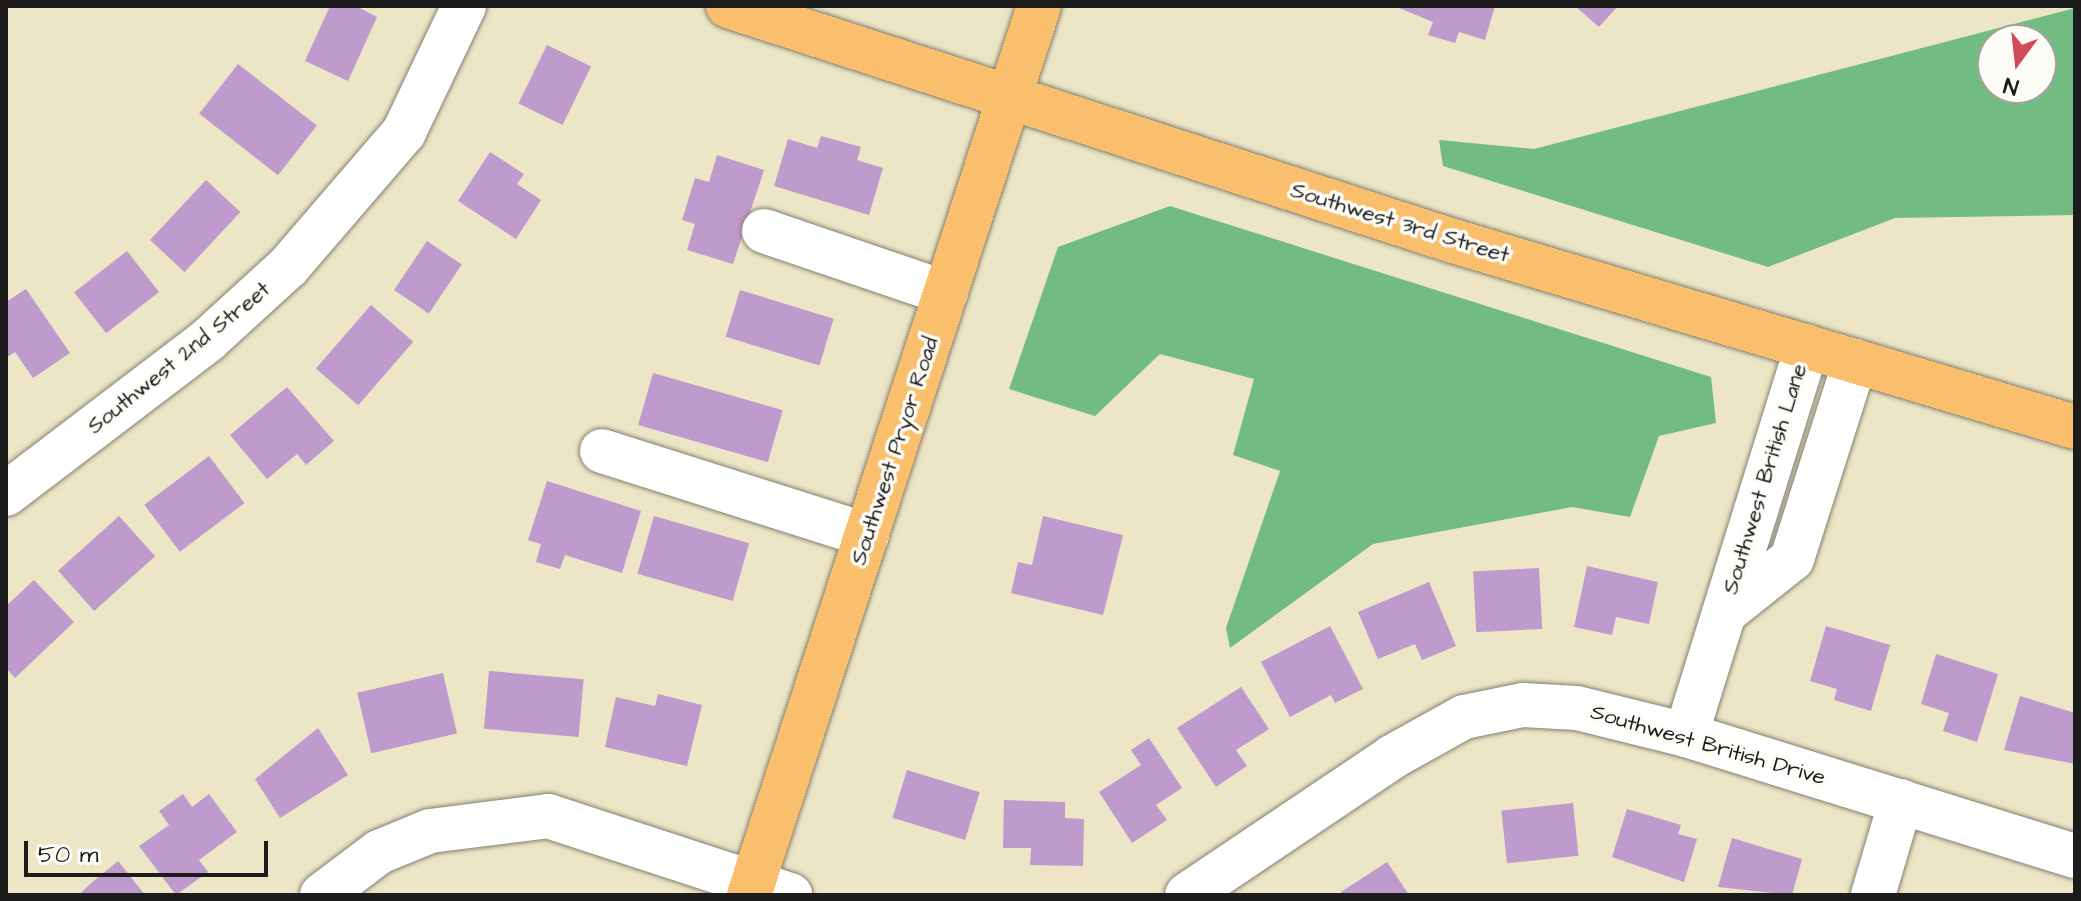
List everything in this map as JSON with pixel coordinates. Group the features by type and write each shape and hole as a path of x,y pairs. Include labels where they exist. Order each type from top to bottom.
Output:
{"main road":[{"name":"Southwest 3rd Street","path":"728,6 1010,98 2075,427"},
{"name":"Southwest Pryor Road","path":"764,891 867,535 1039,6"}],"street":[{"name":"Southwest 2nd Street","path":"6,494 208,340 288,267 404,132 464,6"},
{"path":"764,231 946,293"},
{"name":"Southwest British Lane","path":"1686,735 1807,346"},
{"name":"Southwest British Lane","path":"1724,613 1792,559 1855,361"},
{"path":"602,451 867,535"},
{"name":"Southwest British Drive","path":"1187,895 1241,883 1392,757 1464,717 1523,705 1577,708 1686,735 2075,856"},
{"path":"1873,895 1901,801"},
{"path":"322,895 379,852 430,831 518,817 548,816 628,838 764,891"}],"green space":[{"path":"2075,8 2075,215 1895,218 1768,267 1443,166 1439,140 1534,149 1977,34 1977,104 2057,104 2057,24 2014,24"},
{"path":"1170,206 1711,377 1716,423 1659,436 1630,517 1572,507 1373,544 1230,648 1226,628 1280,471 1233,455 1254,379 1160,354 1095,416 1009,389 1058,247"}],"building":[{"path":"330,6 356,6 377,17 348,81 305,61"},
{"path":"1394,6 1495,6 1485,40 1459,32 1455,43 1428,35 1433,22"},
{"path":"1575,6 1618,6 1599,27"},
{"path":"547,45 591,66 563,125 519,103"},
{"path":"238,64 317,126 278,175 199,114"},
{"path":"821,136 861,147 857,160 883,168 869,215 774,186 788,139 817,148"},
{"path":"490,152 524,174 517,184 541,200 516,239 458,201"},
{"path":"717,155 764,170 733,264 687,250 695,224 682,220 695,178 709,182"},
{"path":"206,180 240,212 184,272 150,240"},
{"path":"427,241 462,264 429,313 394,290"},
{"path":"127,251 159,292 106,333 74,292"},
{"path":"26,289 70,353 33,378 15,352 6,358 6,302"},
{"path":"740,290 834,319 819,366 726,337"},
{"path":"371,305 413,342 358,405 316,368"},
{"path":"653,373 783,410 768,462 638,425"},
{"path":"287,387 334,441 306,465 297,454 267,479 230,435"},
{"path":"209,456 245,503 180,552 144,505"},
{"path":"547,481 641,511 622,573 565,555 560,569 536,562 541,544 528,540"},
{"path":"119,516 155,556 94,611 58,571"},
{"path":"654,516 749,543 733,601 637,574"},
{"path":"1043,516 1123,535 1103,615 1011,593 1018,562 1032,565"},
{"path":"1587,566 1658,582 1649,624 1616,617 1612,635 1574,627"},
{"path":"1539,568 1542,629 1476,632 1473,571"},
{"path":"34,580 74,622 15,678 6,668 6,606"},
{"path":"1429,582 1456,646 1422,660 1415,644 1378,659 1358,612"},
{"path":"1330,626 1363,689 1335,703 1331,695 1290,717 1261,662"},
{"path":"1826,626 1890,645 1871,711 1834,700 1837,689 1810,681"},
{"path":"1936,654 1998,674 1977,742 1943,731 1949,713 1921,704"},
{"path":"489,671 584,679 579,737 484,729"},
{"path":"443,673 457,733 371,753 357,693"},
{"path":"1241,687 1269,729 1236,750 1247,766 1216,787 1177,728"},
{"path":"658,694 702,705 687,766 605,747 616,697 655,706"},
{"path":"2020,696 2075,713 2075,764 2004,750"},
{"path":"318,728 348,775 280,818 255,779"},
{"path":"1149,738 1182,788 1156,805 1167,820 1132,843 1099,792 1141,765 1131,750"},
{"path":"907,770 980,792 965,840 892,818"},
{"path":"183,794 192,807 209,794 237,832 199,860 208,872 176,895 139,846 169,825 159,811"},
{"path":"1004,800 1065,802 1065,818 1084,819 1083,866 1030,865 1031,848 1003,848"},
{"path":"1573,803 1579,856 1507,863 1501,811"},
{"path":"1627,809 1681,825 1678,834 1697,839 1684,882 1612,857"},
{"path":"1732,838 1802,859 1792,895 1718,887"},
{"path":"118,861 145,895 79,895 90,884"},
{"path":"1387,862 1409,895 1343,895 1341,892"}]}
